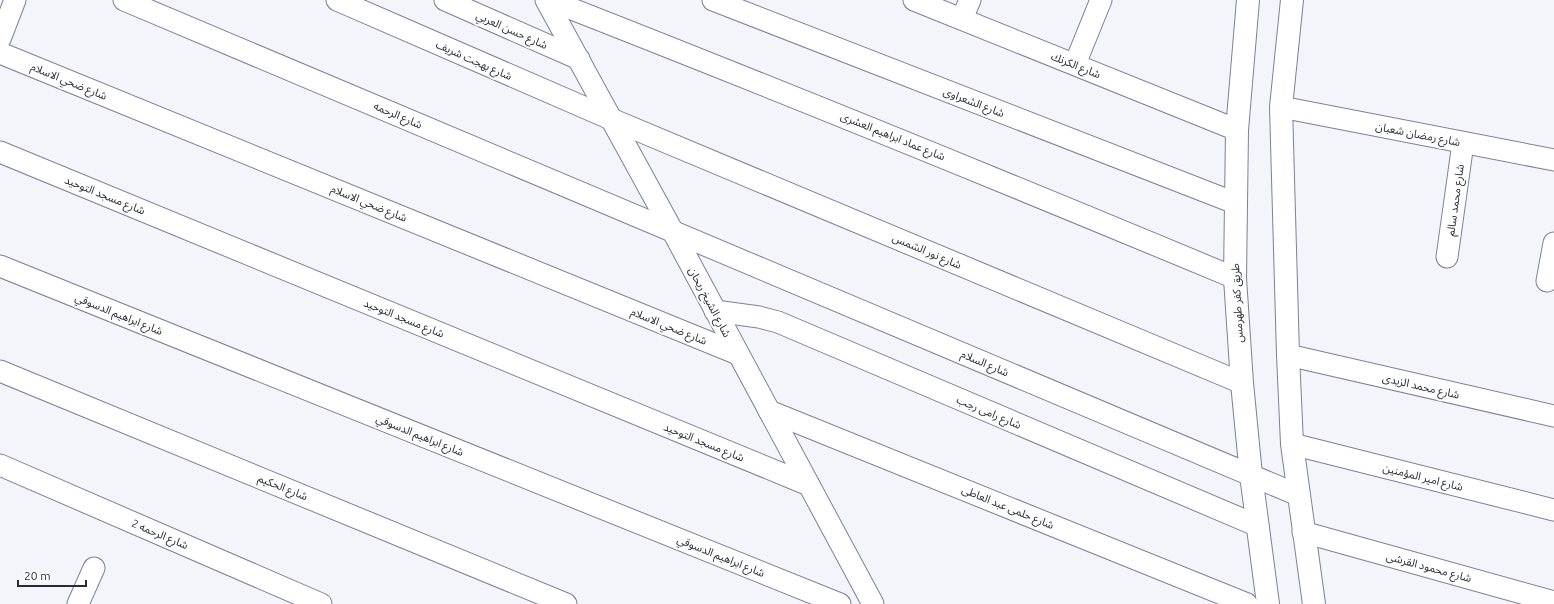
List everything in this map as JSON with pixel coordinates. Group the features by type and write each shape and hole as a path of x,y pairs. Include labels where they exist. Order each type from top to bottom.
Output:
{"street":[{"path":"1,31 15,0"},
{"name":"شارع الرحمه","path":"124,0 672,230"},
{"name":"شارع بهجت شريف","path":"337,0 611,119"},
{"name":"شارع حسن العربي","path":"445,0 579,59"},
{"name":"شارع الشيخ ريحان","path":"546,0 672,230 873,604"},
{"name":"شارع عماد ابراهيم العشرى","path":"549,0 776,89 1235,278"},
{"name":"شارع الشعراوى","path":"712,0 1235,203"},
{"name":"شارع الكرنك","path":"914,0 1237,130"},
{"path":"962,19 970,0"},
{"path":"1074,64 1101,0"},
{"name":"طريق كفر طهرمس","path":"1248,0 1237,130 1235,278 1242,383 1251,475 1268,604"},
{"path":"1292,0 1281,107 1288,356 1292,444 1314,604"},
{"name":"شارع ضحي الاسلام","path":"0,53 738,354"},
{"name":"شارع رمضان شعبان","path":"1281,107 1554,160"},
{"name":"شارع نور الشمس","path":"611,119 1242,383"},
{"name":"شارع محمد سالم","path":"1447,257 1463,143"},
{"name":"شارع مسجد التوحيد","path":"0,152 809,485"},
{"name":"شارع السلام","path":"672,230 1298,495"},
{"path":"1547,281 1554,243"},
{"name":"شارع ابراهيم الدسوقي","path":"0,266 840,604"},
{"name":"شارع رامى رجب","path":"715,311 759,317 778,322 1258,526"},
{"name":"شارع محمد الزيدى","path":"1288,356 1554,416"},
{"name":"شارع الحكيم","path":"0,371 566,604"},
{"name":"شارع حلمى عبد العاطى","path":"769,410 1247,604"},
{"name":"شارع امير المؤمنين","path":"1292,444 1554,510"},
{"name":"شارع الرحمه 2","path":"0,465 321,604"},
{"name":"شارع محمود القرشى","path":"1303,532 1554,602"},
{"path":"83,602 94,568"}]}
